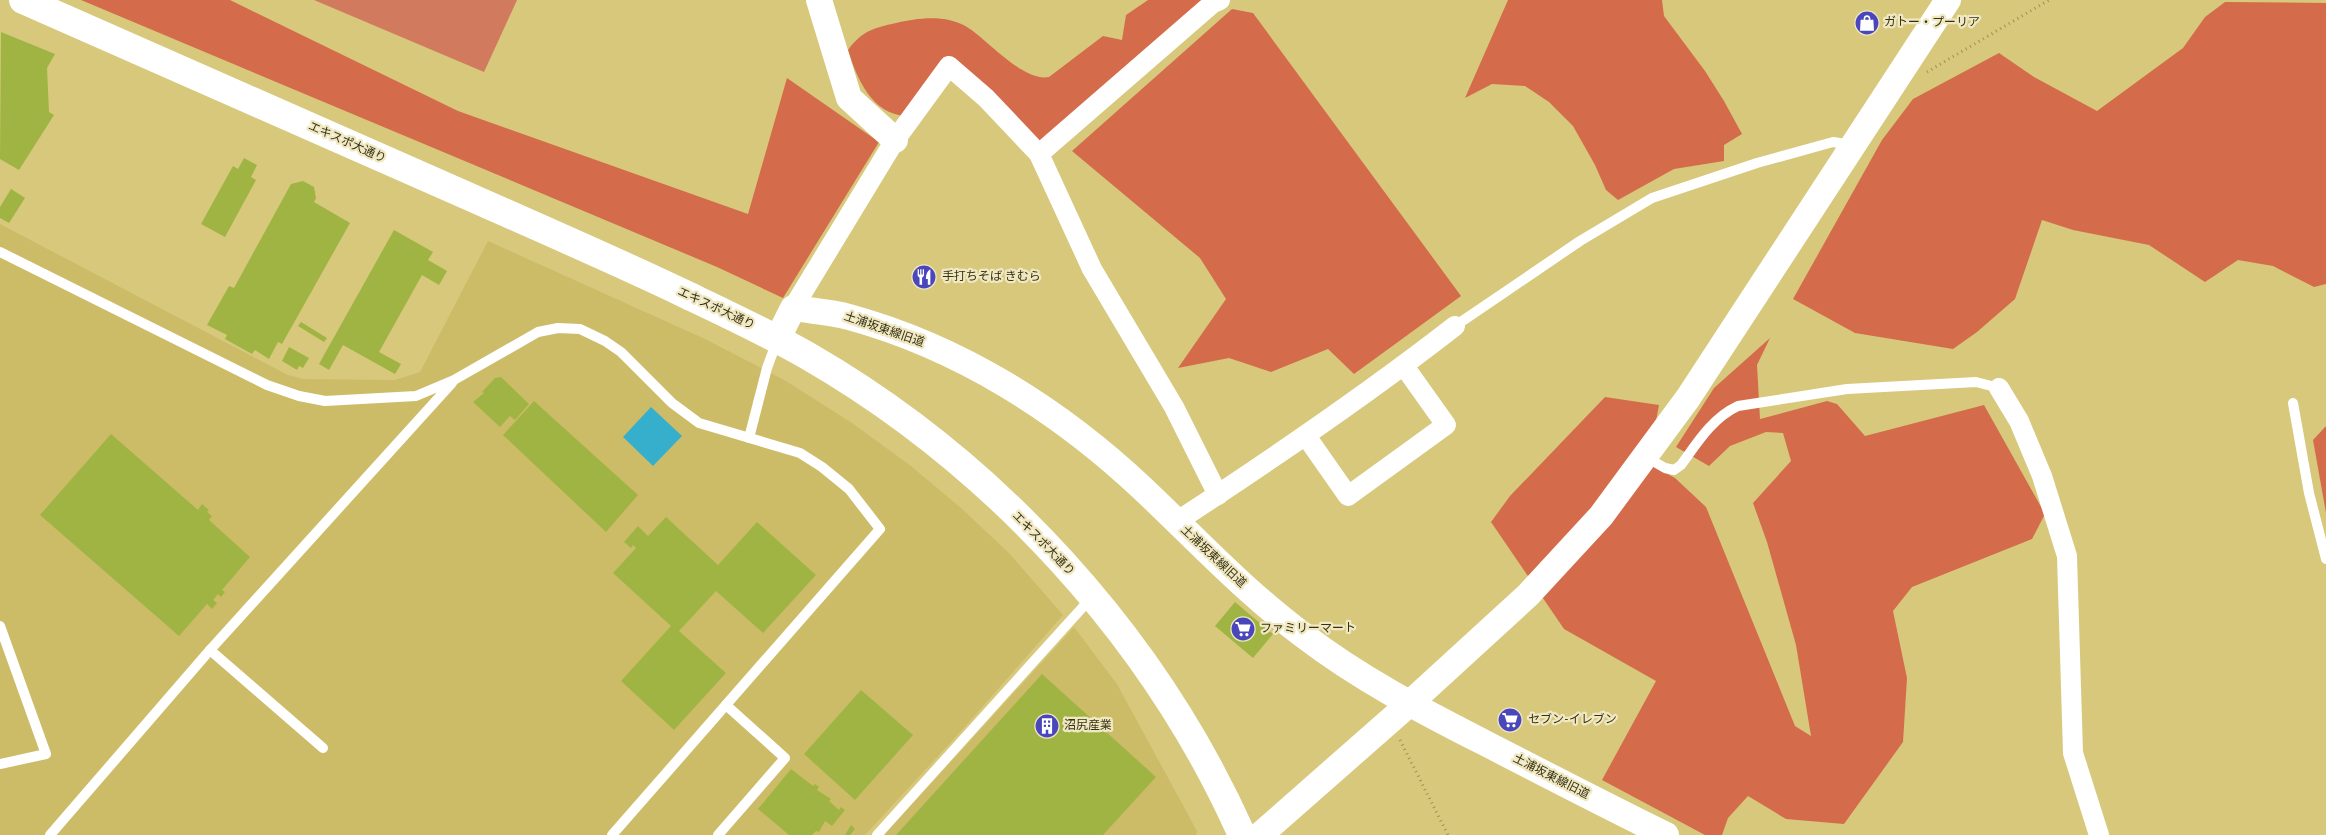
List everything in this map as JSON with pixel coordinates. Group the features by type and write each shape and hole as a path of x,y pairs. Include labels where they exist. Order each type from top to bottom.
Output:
{"main road":[{"name":"エキスポ大通り","path":"23,0 660,282 778,338 901,417 958,462 1020,518 1092,597 1135,653 1175,711 1223,793 1242,835"}],"street":[{"path":"819,0 849,98 895,140"},
{"path":"1040,154 1213,3 1220,0"},
{"path":"1260,835 1400,713 1528,595 1562,561 1601,516 1688,398 1948,0"},
{"path":"778,338 793,308 895,140 949,66 986,98 1040,154 1092,269 1174,407 1218,494"},
{"name":"土浦坂東線旧道","path":"793,308 849,317 903,335 946,353 1000,381 1046,409 1078,434 1143,488 1176,522 1252,593 1303,635 1351,668 1400,713 1666,835"},
{"path":"1176,522 1306,436 1404,366 1455,326"},
{"path":"1306,436 1348,496 1446,425 1404,366"},
{"path":"2000,388 2019,420 2042,476 2067,556 2072,753 2099,835"}],"lane":[{"path":"1455,326 1580,241 1652,198 1757,163 1833,142 1853,146"},
{"path":"0,252 267,384 299,396 325,400 416,396 454,380 538,332 558,328 580,330 605,341 621,352 672,403 699,423 800,453 822,467 849,489 880,529 612,835"},
{"path":"749,438 778,338"},
{"path":"50,835 210,650 454,380"},
{"path":"1646,457 1665,468 1674,470 1712,424 1725,412 1738,406 1847,389 1976,382 2000,388"},
{"path":"2293,403 2309,493 2326,559"},
{"path":"877,835 1092,597"},
{"path":"0,626 46,754 0,764"},
{"path":"210,650 323,748"},
{"path":"718,835 785,758 726,705"}],"path":[{"path":"1924,74 2049,0"},
{"path":"1400,713 1448,835"}],"shaded area":[{"path":"81,0 230,0 458,111 748,214 787,78 879,142 783,298 717,267"},
{"path":"314,0 517,0 484,72"},
{"path":"1148,0 1207,0 1045,141 1037,141 948,57 906,116 894,114 875,102 868,93 861,83 848,50 858,38 874,29 913,20 932,18 950,20 967,27 1017,67 1039,77 1049,77 1103,36 1122,40 1126,15"},
{"path":"1508,0 1662,0 1664,16 1705,71 1742,134 1724,145 1724,161 1674,169 1618,200 1606,190 1595,165 1573,126 1549,102 1525,86 1492,84 1465,98"},
{"path":"2225,2 2326,3 2326,284 2314,287 2273,266 2238,260 2205,282 2149,245 2073,230 2042,220 2015,299 1977,332 1953,349 1855,333 1793,299 1882,140 1913,99 1999,53 2034,77 2097,111 2183,48 2205,17"},
{"path":"1232,9 1253,13 1461,296 1354,374 1328,349 1271,372 1229,358 1178,368 1226,299 1200,258 1072,151"},
{"path":"0,224 288,375 303,379 395,380 420,372 488,241 705,339 786,381 852,423 911,466 961,508 1010,554 1063,615 964,728 865,835 0,835"},
{"path":"1770,338 1757,365 1760,419 1827,401 1837,404 1865,436 1984,405 2045,514 2032,539 1912,587 1893,611 1907,678 1903,742 1844,824 1786,819 1748,796 1728,818 1722,835 1705,835 1602,780 1656,681 1564,629 1491,522 1510,496 1605,397 1659,405 1656,421 1633,455 1675,478 1706,507 1795,726 1811,736 1796,645 1767,542 1753,503 1791,461 1783,433 1766,432 1730,446 1709,466 1676,447 1714,388"},
{"path":"2326,426 2326,513 2313,440"},
{"name":"沼尻産業","path":"1074,627 1117,684 1197,831 1196,835 884,835"}],"water":[{"path":"651,407 682,436 653,466 623,437"}],"building":[{"path":"1,32 55,54 47,68 49,112 54,115 19,170 0,159"},
{"path":"244,158 257,165 251,177 256,180 225,237 201,224 233,166 238,169"},
{"path":"303,181 314,187 316,198 314,202 350,223 282,344 278,342 269,359 255,350 252,354 225,339 227,335 207,325 229,286 234,288 291,184"},
{"path":"11,189 25,198 9,223 0,218 0,207"},
{"path":"394,230 433,252 428,260 447,271 439,285 422,275 379,352 401,364 395,374 343,345 329,370 319,364"},
{"path":"301,322 327,338 324,342 298,326"},
{"path":"289,347 309,358 303,368 299,366 297,370 282,361"},
{"path":"501,377 529,404 515,420 510,416 500,427 473,402 484,393 482,392 495,378"},
{"path":"534,401 638,495 606,532 503,435"},
{"path":"111,434 198,510 202,504 209,510 207,512 212,516 209,520 250,557 222,590 225,592 221,597 218,594 213,600 217,603 212,609 207,604 179,636 40,515"},
{"path":"666,517 718,565 757,522 816,575 763,633 716,591 679,631 726,673 674,730 621,681 671,626 613,573 636,548 633,545 631,548 624,542 638,526 648,536"},
{"path":"1235,602 1273,634 1253,658 1215,626"},
{"name":"沼尻産業","path":"1042,674 1156,777 1103,835 896,835"},
{"path":"861,690 913,735 855,800 804,754"},
{"path":"791,769 813,786 815,784 819,787 817,790 831,799 829,801 839,810 841,807 845,810 832,826 825,821 819,832 816,831 812,835 789,835 758,809"},
{"path":"851,825 855,829 850,835 845,835"}],"place":[{"name":"ガトー・プーリア","path":"1867,23"},
{"name":"手打ちそば きむら","path":"924,277"},
{"name":"ファミリーマート","path":"1243,629"},
{"name":"セブン-イレブン","path":"1510,720"},
{"name":"沼尻産業","path":"1047,726"}]}
